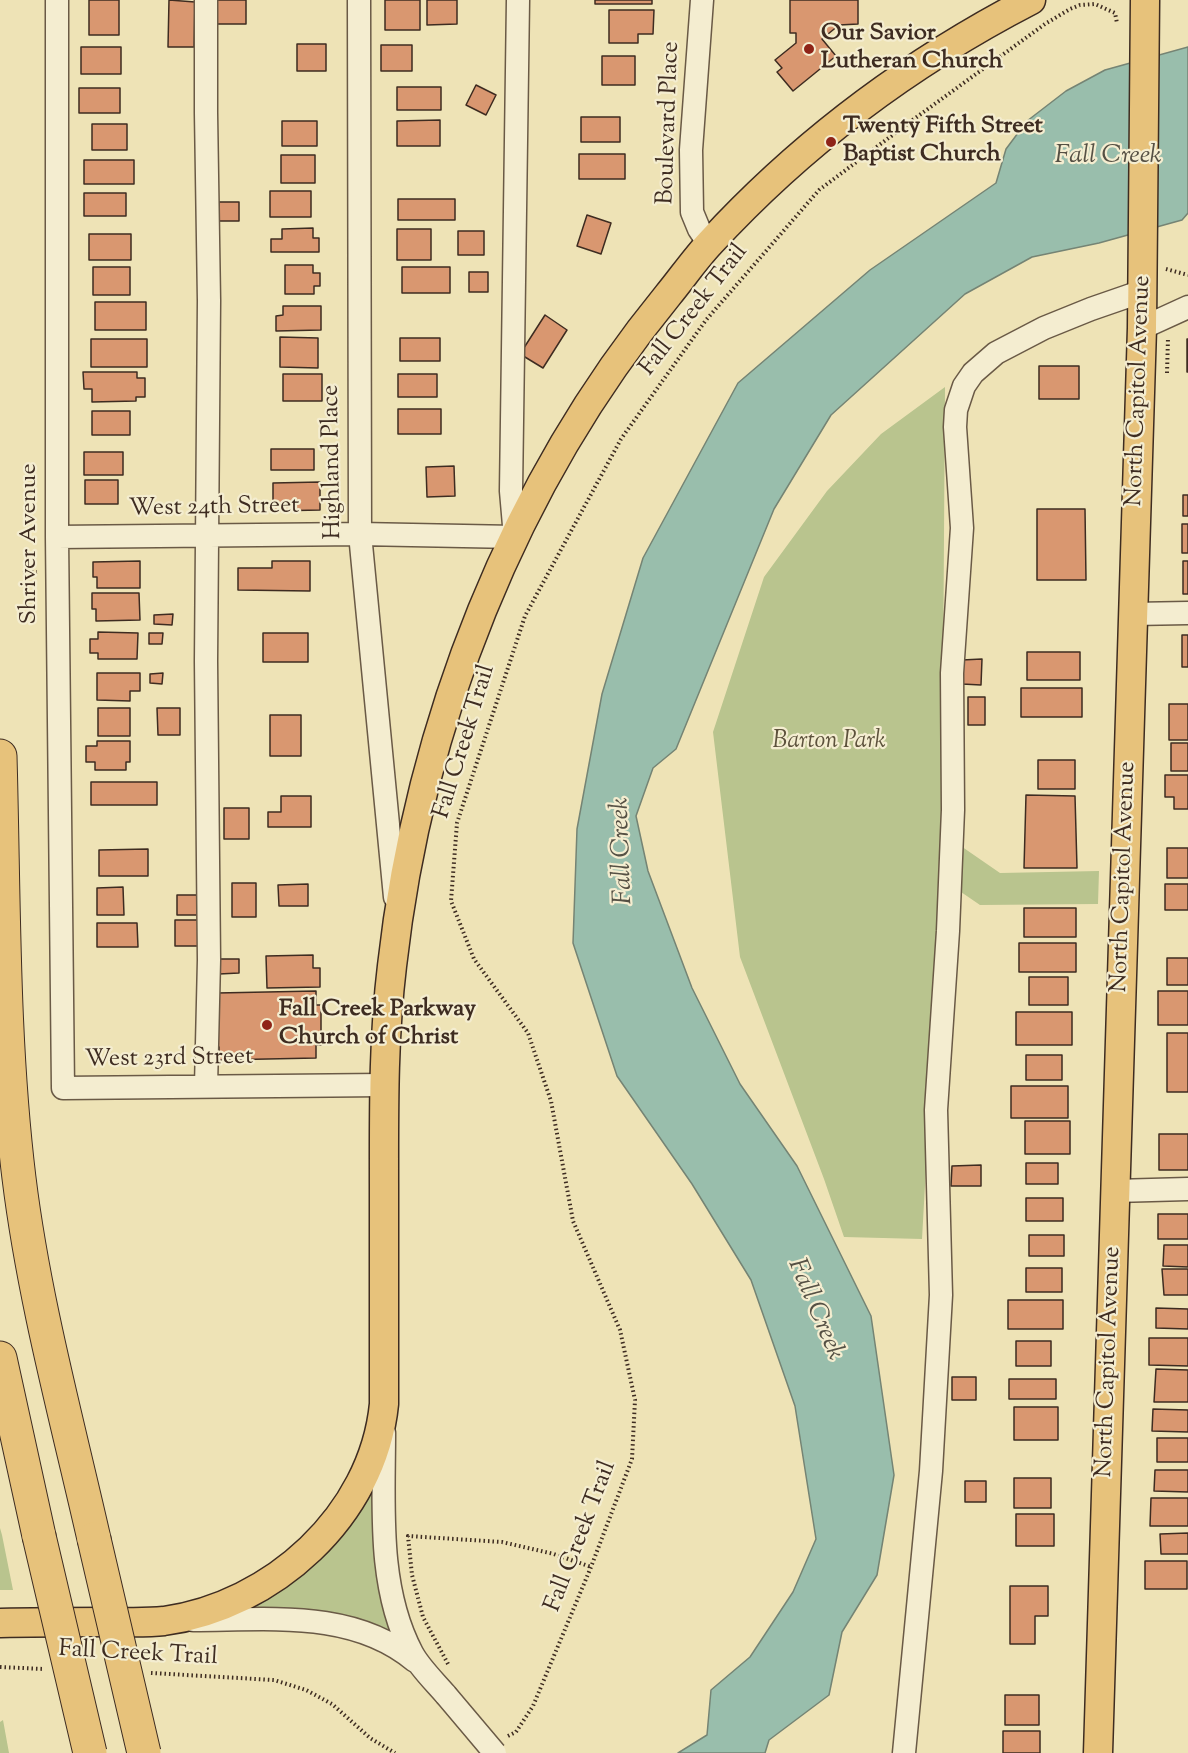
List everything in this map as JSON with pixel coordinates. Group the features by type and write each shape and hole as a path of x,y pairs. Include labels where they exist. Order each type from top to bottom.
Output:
{"highway":[{"path":"0,756 9,1069 20,1180 37,1289 144,1753"},
{"path":"0,1358 90,1753"}],"main road":[{"path":"0,1623 162,1621 225,1606 283,1572 317,1541 347,1506 364,1476 380,1431 384,1404 384,1085 388,1002 398,923 416,821 431,756 476,627 515,537 557,458 595,395 653,313 709,244 795,159 866,102 940,51 1031,0"},
{"name":"North Capitol Avenue","path":"1098,1753 1142,328 1152,275 1145,2"}],"street":[{"name":"Shriver Avenue","path":"57,0 57,537 63,1088"},
{"path":"206,0 209,301 206,661 209,960 206,1086"},
{"name":"Highland Place","path":"359,0 360,534 398,923"},
{"path":"515,537 511,480 518,0"},
{"name":"Boulevard Place","path":"702,0 691,150 692,212 709,244"},
{"path":"904,1753 931,1471 941,1295 936,1110 948,931 953,810 952,673 962,528 956,410 964,386 973,373 996,353 1044,328 1091,309 1152,275"},
{"path":"1142,328 1188,307"},
{"name":"West 24th Street","path":"57,537 360,534 515,537"},
{"path":"1133,614 1188,613"},
{"name":"West 23rd Street","path":"63,1088 384,1085"},
{"path":"1115,1191 1188,1189"},
{"path":"384,1404 384,1515 387,1566 392,1600 401,1630 413,1655 446,1695 500,1745"},
{"path":"162,1621 300,1620 349,1627 386,1642 412,1659 429,1675"}],"path":[{"name":"Fall Creek Trail","path":"500,1745 516,1732 533,1706 591,1567 632,1459 635,1400 620,1330 573,1221 551,1101 528,1033 474,959 451,901 456,824 525,616 621,439 706,320 819,190 914,118 1045,24 1070,9 1090,4 1100,5 1115,13 1117,23"},
{"path":"1152,275 1188,275"},
{"path":"453,1674 423,1617 412,1575 408,1536 502,1542 554,1554 591,1567"},
{"name":"Fall Creek Trail","path":"0,1667 48,1669"},
{"name":"Fall Creek Trail","path":"144,1673 274,1680 306,1690 332,1704 370,1738 395,1753"}],"green space":[{"name":"Barton Park","path":"945,387 942,833 1000,873 1099,871 1098,904 980,905 942,879 922,1239 844,1237 740,957 713,732 764,577 827,491 881,434"},
{"path":"374,1483 373,1528 376,1572 381,1601 393,1637 360,1620 330,1613 240,1609"},
{"path":"0,1528 2,1535 13,1590 0,1590"},
{"path":"3,1720 9,1753 0,1753 0,1722"}],"water":[{"name":"Fall Creek","path":"1188,47 1188,213 1182,220 1099,243 1032,257 965,294 831,415 774,509 676,749 653,768 636,816 648,871 692,988 740,1084 797,1166 871,1316 894,1475 877,1575 842,1632 829,1695 769,1740 765,1753 678,1753 707,1735 711,1690 750,1657 793,1592 816,1539 795,1406 751,1280 692,1184 617,1076 573,943 577,829 602,694 643,558 738,383 870,270 996,183 1006,149 1027,121 1066,91 1105,70"}],"building":[{"path":"89,0 119,0 119,35 89,35"},
{"path":"169,0 195,2 194,47 168,47"},
{"path":"217,0 246,0 246,24 217,24"},
{"path":"385,0 420,0 420,30 385,30"},
{"path":"427,0 457,0 457,24 427,25"},
{"path":"595,0 652,0 652,4 595,4"},
{"name":"Our Savior Lutheran Church","path":"790,0 858,0 858,24 839,25 822,39 836,56 793,91 777,72 782,68 775,60 796,43 796,33 790,33"},
{"path":"609,10 654,10 653,34 638,34 638,43 609,43"},
{"path":"297,44 326,44 326,71 297,71"},
{"path":"381,45 412,45 412,71 381,71"},
{"path":"81,47 121,47 121,74 81,74"},
{"path":"602,56 635,56 635,85 602,85"},
{"path":"476,85 496,95 486,115 466,105"},
{"path":"397,87 441,87 441,110 397,110"},
{"path":"79,88 120,88 120,113 79,113"},
{"path":"581,117 620,117 620,142 581,142"},
{"path":"440,120 440,146 397,146 397,121"},
{"path":"282,121 317,121 317,146 282,146"},
{"path":"92,124 127,124 127,150 92,150"},
{"path":"579,154 625,154 625,179 579,179"},
{"path":"281,155 315,155 315,183 281,183"},
{"path":"84,160 134,160 134,184 84,184"},
{"path":"270,191 311,191 311,217 270,217"},
{"path":"84,193 126,193 126,216 84,216"},
{"path":"398,199 455,199 455,220 398,220"},
{"path":"219,202 239,202 239,221 219,221"},
{"path":"587,215 611,223 601,254 577,246"},
{"path":"313,228 313,238 319,238 319,252 271,252 271,239 282,239 282,229"},
{"path":"397,229 431,229 431,260 397,260"},
{"path":"458,231 484,231 484,255 458,255"},
{"path":"89,234 131,234 131,260 89,260"},
{"path":"285,265 313,265 313,273 320,273 320,286 314,286 314,294 285,294"},
{"path":"93,267 130,267 130,295 93,295"},
{"path":"402,267 450,267 450,293 402,293"},
{"path":"469,272 488,272 488,292 469,292"},
{"path":"95,302 146,302 146,330 95,330"},
{"path":"283,306 321,306 321,330 276,331 276,316 283,315"},
{"path":"545,315 567,330 543,368 520,354"},
{"path":"280,337 318,338 318,368 280,367"},
{"path":"400,338 440,338 440,361 400,361"},
{"path":"91,339 147,339 147,367 91,367"},
{"path":"1188,339 1188,372 1187,372"},
{"path":"1039,366 1079,366 1079,399 1039,399"},
{"path":"83,372 137,372 137,378 145,378 145,397 136,397 136,401 92,402 92,389 84,389"},
{"path":"283,374 322,374 322,401 283,401"},
{"path":"398,374 437,374 437,397 398,397"},
{"path":"398,409 441,409 441,434 398,434"},
{"path":"92,411 130,411 130,435 92,435"},
{"path":"271,449 314,449 314,470 271,470"},
{"path":"84,452 123,452 123,475 84,475"},
{"path":"454,466 455,496 427,497 426,467"},
{"path":"85,480 118,480 118,504 85,504"},
{"path":"320,482 320,510 273,511 273,483"},
{"path":"1183,495 1188,495 1188,516 1183,516"},
{"path":"1037,509 1085,509 1086,580 1037,580"},
{"path":"1182,524 1188,524 1188,553 1182,553"},
{"path":"140,561 140,588 97,588 97,577 93,577 93,562"},
{"path":"272,561 310,561 310,591 238,590 238,568 272,568"},
{"path":"1183,561 1188,561 1188,594 1183,594"},
{"path":"92,593 139,593 140,620 96,621 96,609 92,609"},
{"path":"173,614 172,625 154,624 154,615"},
{"path":"98,632 138,633 137,659 98,659 98,653 90,653 90,639 98,639"},
{"path":"149,633 163,633 162,644 149,644"},
{"path":"263,633 308,633 308,662 263,662"},
{"path":"1182,635 1188,635 1188,667 1182,667"},
{"path":"1027,652 1080,652 1080,680 1027,680"},
{"path":"982,659 981,685 962,684 962,660"},
{"path":"97,673 140,673 140,691 130,691 130,701 97,700"},
{"path":"163,673 162,684 150,683 150,674"},
{"path":"1021,688 1082,688 1082,717 1021,717"},
{"path":"968,697 985,697 985,725 968,725"},
{"path":"1169,704 1188,704 1188,740 1169,740"},
{"path":"98,708 130,708 130,736 98,736"},
{"path":"157,708 180,708 180,735 158,735"},
{"path":"270,715 301,715 301,756 270,756"},
{"path":"97,741 130,741 130,762 126,762 126,770 95,770 95,762 86,762 86,746 97,746"},
{"path":"1171,743 1188,743 1188,771 1171,771"},
{"path":"1038,760 1075,760 1075,789 1038,789"},
{"path":"1165,775 1188,775 1188,809 1174,809 1174,797 1165,797"},
{"path":"91,782 157,782 157,805 91,805"},
{"path":"1026,795 1075,796 1077,868 1024,868"},
{"path":"281,796 311,796 311,827 268,827 268,812 281,812"},
{"path":"224,808 249,808 249,839 224,839"},
{"path":"1167,848 1188,848 1188,878 1167,878"},
{"path":"148,849 148,876 99,876 99,850"},
{"path":"232,883 256,883 256,917 232,917"},
{"path":"308,884 308,906 279,906 278,885"},
{"path":"1165,884 1188,884 1188,910 1165,910"},
{"path":"123,887 124,915 97,915 97,888"},
{"path":"177,895 200,895 200,915 177,915"},
{"path":"1024,908 1076,908 1076,937 1024,937"},
{"path":"175,920 201,920 201,946 175,946"},
{"path":"97,923 137,923 138,947 97,947"},
{"path":"1019,943 1076,943 1076,972 1019,972"},
{"path":"313,955 313,968 320,968 320,987 267,988 266,956"},
{"path":"1167,958 1188,958 1188,985 1167,985"},
{"path":"219,959 239,959 239,973 219,974"},
{"path":"1029,977 1068,977 1068,1005 1029,1005"},
{"name":"Fall Creek Parkway Church of Christ","path":"316,991 316,1005 321,1005 321,1045 316,1045 316,1058 219,1060 219,1047 213,1047 217,993"},
{"path":"1158,991 1188,991 1188,1025 1158,1025"},
{"path":"1016,1012 1072,1012 1072,1045 1016,1045"},
{"path":"1167,1033 1188,1033 1188,1092 1167,1092"},
{"path":"1026,1055 1062,1055 1062,1080 1026,1080"},
{"path":"1011,1086 1068,1086 1068,1118 1011,1118"},
{"path":"1025,1121 1070,1121 1070,1154 1025,1154"},
{"path":"1159,1134 1188,1134 1188,1170 1159,1170"},
{"path":"1026,1163 1058,1163 1058,1184 1026,1184"},
{"path":"981,1165 981,1186 951,1186 952,1166"},
{"path":"1026,1198 1063,1198 1063,1221 1026,1221"},
{"path":"1158,1214 1188,1214 1188,1239 1158,1239"},
{"path":"1029,1235 1064,1235 1064,1256 1029,1256"},
{"path":"1164,1245 1188,1245 1188,1267 1163,1266"},
{"path":"1026,1268 1062,1268 1062,1292 1026,1292"},
{"path":"1162,1269 1188,1269 1188,1295 1164,1295"},
{"path":"1008,1300 1063,1300 1063,1329 1008,1329"},
{"path":"1156,1308 1188,1309 1188,1329 1156,1328"},
{"path":"1149,1338 1188,1338 1188,1366 1149,1365"},
{"path":"1016,1341 1051,1341 1051,1366 1016,1366"},
{"path":"1156,1369 1188,1370 1188,1402 1154,1402"},
{"path":"952,1377 976,1377 976,1400 952,1400"},
{"path":"1009,1379 1056,1379 1056,1399 1009,1399"},
{"path":"1014,1407 1058,1407 1058,1440 1014,1440"},
{"path":"1153,1409 1188,1410 1188,1432 1152,1431"},
{"path":"1157,1438 1188,1438 1188,1462 1157,1462"},
{"path":"1155,1470 1188,1470 1188,1492 1154,1491"},
{"path":"1014,1478 1051,1478 1051,1508 1014,1508"},
{"path":"965,1481 986,1481 986,1502 965,1502"},
{"path":"1151,1498 1188,1498 1188,1526 1150,1526"},
{"path":"1016,1514 1054,1514 1054,1546 1016,1546"},
{"path":"1188,1533 1188,1554 1161,1554 1160,1534"},
{"path":"1145,1561 1187,1561 1187,1589 1145,1589"},
{"path":"1010,1586 1048,1586 1048,1616 1035,1616 1035,1644 1010,1644"},
{"path":"1005,1695 1039,1695 1039,1725 1005,1725"},
{"path":"1003,1731 1040,1731 1040,1753 1003,1753"}],"place":[{"name":"Our Savior Lutheran Church","path":"809,49"},
{"name":"Twenty Fifth Street Baptist Church","path":"831,142"},
{"name":"Fall Creek Parkway Church of Christ","path":"267,1025"}]}
